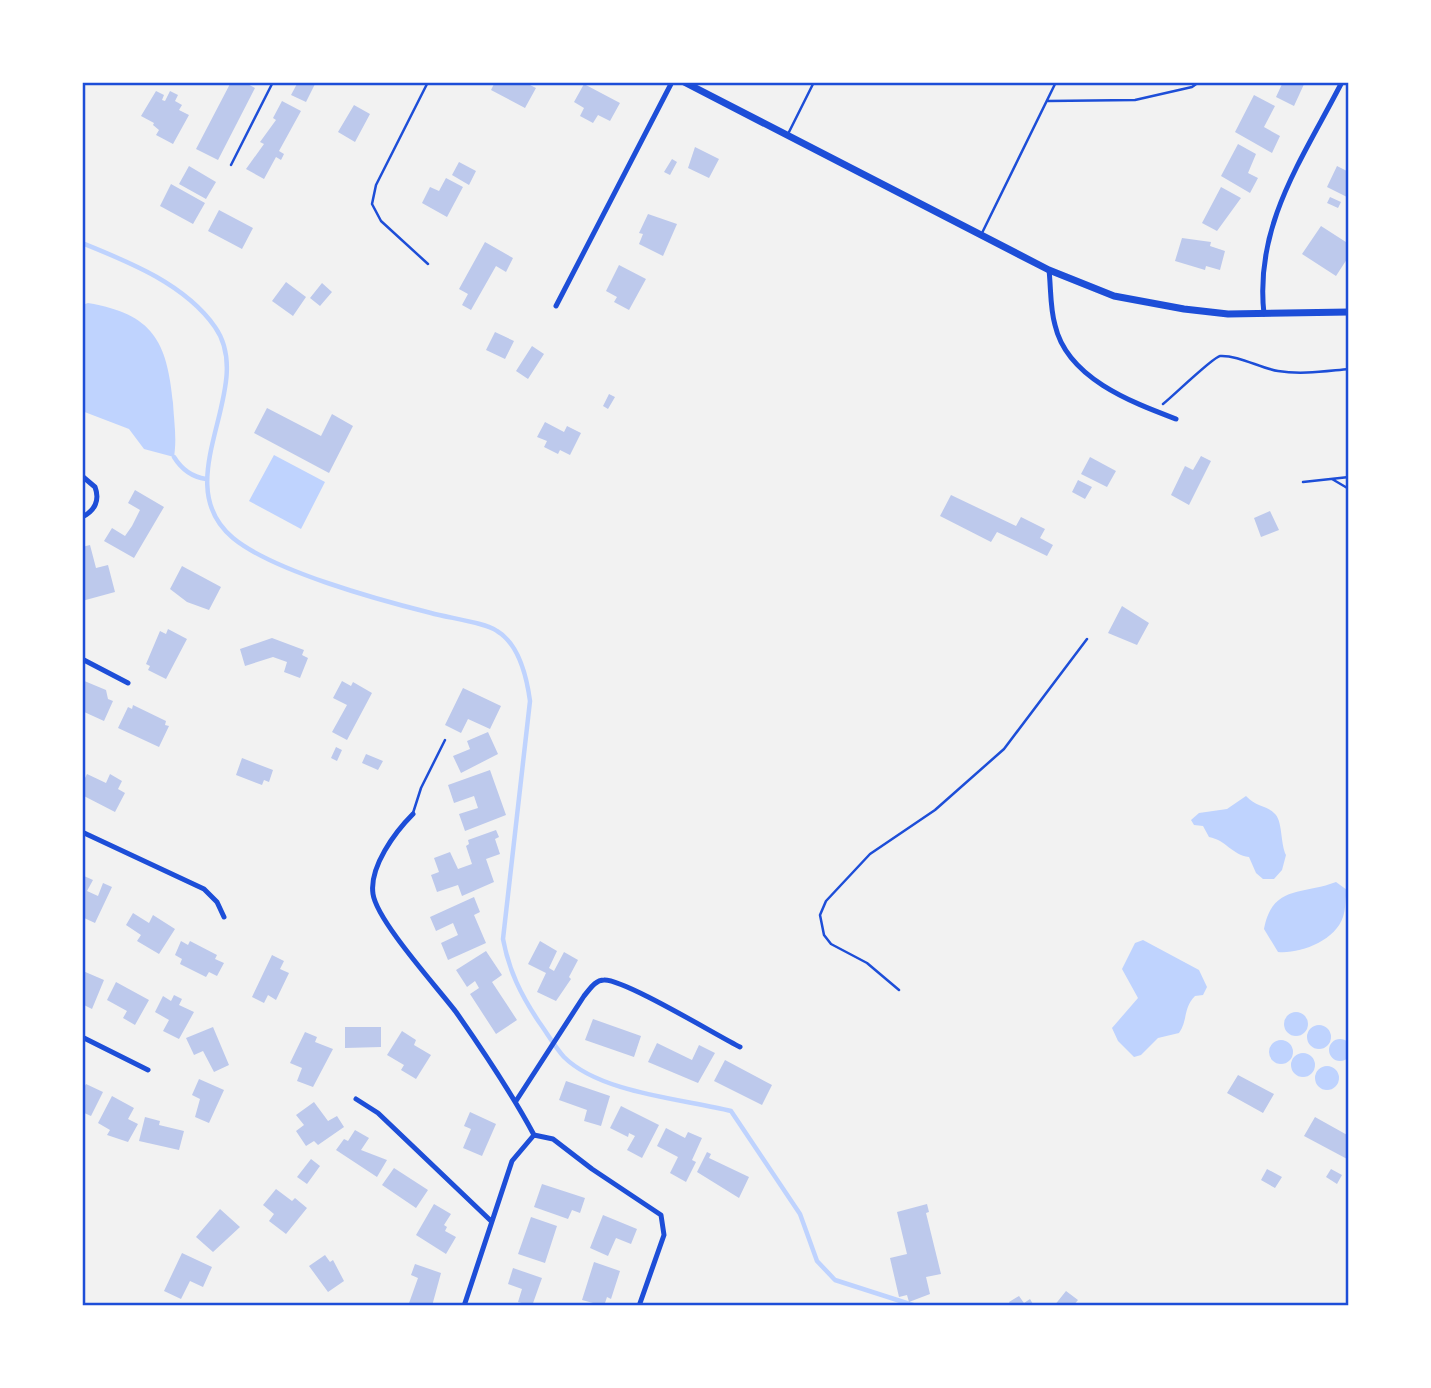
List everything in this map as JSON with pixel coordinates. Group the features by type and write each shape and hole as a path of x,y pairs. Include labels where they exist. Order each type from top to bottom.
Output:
{"street":[{"path":"556,306 672,82"},
{"path":"684,82 1049,270 1114,296 1202,312 1349,312"},
{"path":"1264,314 1261,292 1269,228 1342,82"},
{"path":"1049,270 1054,324 1070,355 1095,379 1130,402 1176,419"},
{"path":"82,476 95,486 97,499 92,512 82,517"},
{"path":"82,659 128,683"},
{"path":"413,814 397,832 377,868 373,896 388,923 455,1012 516,1101 534,1135"},
{"path":"82,832 204,889 217,902 224,917"},
{"path":"516,1101 597,982 613,981 740,1047"},
{"path":"82,1037 148,1070"},
{"path":"356,1099 378,1113 490,1220"},
{"path":"464,1306 490,1220 512,1161 534,1135"},
{"path":"534,1135 553,1139 592,1170 657,1210 663,1220 664,1235 639,1306"}],"lane":[{"path":"231,165 273,82"},
{"path":"428,82 376,185 372,204 381,221 428,264"},
{"path":"787,135 814,82"},
{"path":"981,234 1056,82"},
{"path":"1048,101 1135,100 1192,87 1199,82"},
{"path":"413,814 421,788 445,740"}],"path":[{"path":"1155,411 1193,380 1209,361 1220,356 1280,371 1316,373 1349,369"},
{"path":"1303,482 1349,477"},
{"path":"1332,479 1349,489"},
{"path":"899,990 867,963 831,944 821,930 822,908 844,878 870,854 955,794 1004,749 1087,639"}],"water":[{"path":"88,303 110,308 142,323 161,347 173,403 174,457 144,449 129,429 82,411 82,305"},
{"path":"274,455 325,482 301,529 249,501"},
{"path":"1246,796 1271,810 1279,821 1286,855 1282,870 1274,879 1263,879 1256,873 1249,857 1209,837 1203,826 1194,825 1191,820 1199,813 1227,809"},
{"path":"1336,882 1347,890 1344,914 1333,933 1306,948 1278,952 1264,929 1274,905 1290,894"},
{"path":"1143,940 1199,970 1207,987 1203,995 1195,996 1191,1001 1179,1033 1158,1038 1141,1055 1134,1057 1118,1041 1112,1028 1138,998 1122,969 1135,943"},
{"path":"1296,1012 1305,1015 1308,1024 1305,1033 1296,1036 1287,1033 1284,1024 1287,1015"},
{"path":"1319,1025 1328,1028 1331,1037 1328,1046 1319,1049 1310,1046 1307,1037 1310,1028"},
{"path":"1340,1039 1348,1042 1351,1050 1348,1058 1340,1061 1332,1058 1329,1050 1332,1042"},
{"path":"1281,1040 1290,1043 1293,1052 1290,1061 1281,1064 1272,1061 1269,1052 1272,1043"},
{"path":"1303,1053 1312,1056 1315,1065 1312,1074 1303,1077 1294,1074 1291,1065 1294,1056"},
{"path":"1327,1066 1336,1069 1339,1078 1336,1087 1327,1090 1318,1087 1315,1078 1318,1069"}],"building":[{"path":"231,82 244,82 255,88 218,160 196,149"},
{"path":"298,82 316,82 306,102 291,95"},
{"path":"495,82 524,82 536,88 525,108 491,90"},
{"path":"1283,82 1305,82 1294,106 1276,97"},
{"path":"584,84 620,103 610,121 598,115 593,123 580,116 584,108 574,102"},
{"path":"156,91 164,95 162,100 165,101 170,91 178,95 175,101 182,105 179,110 189,115 173,144 156,135 159,130 154,123 141,116"},
{"path":"1254,95 1275,106 1264,127 1280,136 1272,153 1235,132"},
{"path":"282,101 301,111 279,151 284,154 281,160 276,157 264,179 246,169 264,144 260,142 276,120 273,118"},
{"path":"354,105 370,114 355,142 338,132"},
{"path":"1238,144 1256,154 1248,173 1258,178 1250,193 1221,176"},
{"path":"695,147 719,159 709,178 688,168"},
{"path":"672,159 677,162 670,175 664,172"},
{"path":"459,162 476,171 469,185 452,175"},
{"path":"189,166 216,182 206,199 179,184"},
{"path":"1337,166 1349,172 1349,198 1327,187"},
{"path":"446,178 463,187 447,217 422,203 430,187 439,191"},
{"path":"171,184 205,203 193,224 160,206"},
{"path":"1221,187 1241,198 1217,231 1202,223"},
{"path":"1330,197 1341,202 1338,208 1327,203"},
{"path":"219,210 253,228 242,249 208,231"},
{"path":"648,214 677,224 663,256 639,244 643,234 639,233"},
{"path":"1321,226 1349,244 1349,256 1336,276 1302,254"},
{"path":"1182,238 1211,242 1210,246 1225,251 1220,270 1206,266 1205,270 1175,261"},
{"path":"485,242 513,258 506,272 496,266 471,310 462,305 468,294 459,289"},
{"path":"619,265 646,279 629,310 614,302 617,297 606,291"},
{"path":"286,282 306,297 293,316 272,301"},
{"path":"322,283 332,292 320,306 310,298"},
{"path":"495,332 514,341 505,359 486,350"},
{"path":"532,346 544,354 528,379 516,371"},
{"path":"609,394 615,397 608,409 603,406"},
{"path":"267,408 321,436 332,414 353,426 329,473 254,433"},
{"path":"545,422 564,432 567,426 581,433 570,455 560,450 558,454 544,447 547,441 537,437"},
{"path":"1201,456 1211,461 1189,505 1171,495 1185,466 1193,470"},
{"path":"1090,457 1116,471 1107,487 1081,474"},
{"path":"1078,480 1092,487 1085,499 1072,492"},
{"path":"135,490 164,507 134,558 104,541 112,528 125,536 132,526 140,510 128,503"},
{"path":"951,495 1016,526 1021,517 1045,529 1040,538 1053,545 1047,556 997,532 991,542 940,516"},
{"path":"1270,511 1279,530 1261,537 1254,518"},
{"path":"90,545 96,568 108,565 115,592 82,601 82,547"},
{"path":"182,566 221,587 209,610 187,602 170,589"},
{"path":"1122,606 1149,623 1137,645 1108,633"},
{"path":"168,629 187,639 166,679 148,670 150,666 146,664 160,631 166,634"},
{"path":"272,638 304,650 302,655 308,658 300,678 284,672 287,662 273,657 245,666 240,649"},
{"path":"82,680 106,690 108,699 113,701 104,721 82,711"},
{"path":"342,681 351,686 353,682 372,693 347,740 332,732 347,705 333,698"},
{"path":"463,688 501,706 490,729 468,719 461,733 445,725"},
{"path":"133,705 166,721 165,725 169,726 159,747 118,728 128,707 132,709"},
{"path":"488,732 498,754 461,773 453,756 470,749 467,741"},
{"path":"336,747 342,750 337,761 331,758"},
{"path":"366,754 383,761 378,770 362,763"},
{"path":"242,758 273,770 269,782 264,780 262,785 236,775"},
{"path":"490,770 506,815 465,831 459,814 478,808 474,796 454,803 448,785"},
{"path":"87,774 106,783 110,774 122,781 118,789 125,793 115,812 82,795 82,784"},
{"path":"496,830 499,837 495,839 500,854 486,859 494,882 462,896 458,885 437,892 431,875 439,872 434,858 450,852 458,869 472,864 466,846 469,844 468,840"},
{"path":"84,876 93,880 87,891 98,896 103,883 112,887 95,923 82,917"},
{"path":"474,897 480,912 474,915 486,943 448,960 441,943 458,935 453,923 436,931 430,917"},
{"path":"133,913 149,923 153,915 175,929 159,954 137,941 141,935 126,925"},
{"path":"181,941 188,945 190,941 217,955 215,959 224,963 217,976 209,972 206,977 180,964 182,959 175,955"},
{"path":"540,941 557,951 549,968 554,971 564,952 578,960 569,977 571,979 556,1001 537,992 546,973 528,964"},
{"path":"486,951 502,975 492,982 517,1020 496,1034 470,994 479,988 475,981 467,987 456,970"},
{"path":"272,955 284,961 280,969 289,973 276,1000 268,995 264,1003 252,997"},
{"path":"83,971 104,980 92,1009 82,1004"},
{"path":"116,982 149,1000 135,1025 123,1018 127,1011 107,1000"},
{"path":"174,995 182,999 179,1005 194,1012 179,1039 163,1031 169,1020 155,1012 163,996 171,1001"},
{"path":"593,1019 641,1036 634,1057 585,1040"},
{"path":"213,1027 229,1065 214,1072 203,1051 194,1055 186,1038"},
{"path":"345,1027 381,1027 381,1047 345,1048"},
{"path":"402,1031 416,1040 414,1045 431,1055 416,1079 401,1070 404,1065 387,1055"},
{"path":"305,1032 317,1037 315,1042 333,1049 313,1087 297,1081 302,1068 290,1063"},
{"path":"657,1043 692,1060 699,1045 715,1053 698,1083 648,1062"},
{"path":"725,1060 772,1085 762,1105 714,1081"},
{"path":"1238,1075 1274,1094 1263,1113 1227,1093"},
{"path":"199,1079 224,1090 209,1123 195,1117 200,1099 192,1095"},
{"path":"566,1081 610,1096 601,1126 584,1121 587,1110 559,1100"},
{"path":"86,1084 103,1092 91,1116 82,1112 82,1091"},
{"path":"112,1096 134,1108 128,1119 138,1124 128,1142 107,1135 110,1130 98,1123"},
{"path":"314,1102 328,1121 337,1116 344,1127 318,1145 314,1141 306,1146 296,1131 304,1125 296,1115"},
{"path":"621,1106 659,1125 642,1158 627,1150 635,1136 629,1133 628,1137 610,1128"},
{"path":"470,1112 496,1124 482,1156 463,1148 471,1129 464,1126"},
{"path":"145,1117 160,1121 159,1125 184,1131 179,1150 139,1141"},
{"path":"1315,1117 1349,1136 1349,1160 1304,1136"},
{"path":"666,1128 685,1138 688,1132 702,1138 692,1160 696,1162 686,1182 670,1173 678,1157 657,1146"},
{"path":"355,1130 369,1138 361,1150 387,1160 377,1177 336,1150 344,1139 348,1141"},
{"path":"707,1152 711,1154 709,1158 749,1177 739,1198 697,1172"},
{"path":"311,1159 320,1166 307,1184 297,1177"},
{"path":"394,1168 428,1190 416,1208 382,1185"},
{"path":"1267,1169 1282,1177 1275,1188 1261,1180"},
{"path":"1331,1169 1342,1175 1337,1184 1326,1177"},
{"path":"542,1184 585,1198 580,1213 572,1210 568,1219 534,1207"},
{"path":"276,1189 292,1201 295,1198 307,1208 286,1234 269,1221 274,1214 263,1205"},
{"path":"434,1204 451,1214 444,1225 447,1227 445,1231 456,1237 446,1254 416,1235"},
{"path":"927,1204 929,1212 926,1213 941,1274 926,1277 930,1294 909,1302 907,1295 899,1297 890,1258 907,1254 897,1212"},
{"path":"220,1209 240,1227 213,1252 196,1237"},
{"path":"603,1215 637,1229 631,1244 616,1238 608,1256 590,1248"},
{"path":"531,1217 557,1226 545,1263 518,1254"},
{"path":"182,1253 212,1267 203,1287 190,1281 181,1299 164,1291"},
{"path":"325,1255 330,1262 333,1260 344,1281 328,1292 309,1266"},
{"path":"594,1262 620,1271 611,1299 607,1297 604,1306 582,1300"},
{"path":"415,1264 441,1273 432,1306 408,1306 418,1278 411,1275"},
{"path":"513,1268 542,1278 532,1306 518,1302 522,1289 508,1284"},
{"path":"1066,1291 1078,1300 1073,1306 1054,1306"},
{"path":"1019,1296 1024,1303 1030,1299 1034,1306 1011,1306 1009,1302"}],"waterway":[{"path":"82,243 155,276 188,298 215,327 225,351 226,378 209,462 208,490 214,515 233,538 251,550 300,573 384,600 491,628 511,644 524,673 530,701 503,939 521,992 564,1057 580,1069 620,1087 731,1111 800,1214 817,1261 835,1280 916,1306"},
{"path":"174,457 188,472 206,479"}]}
